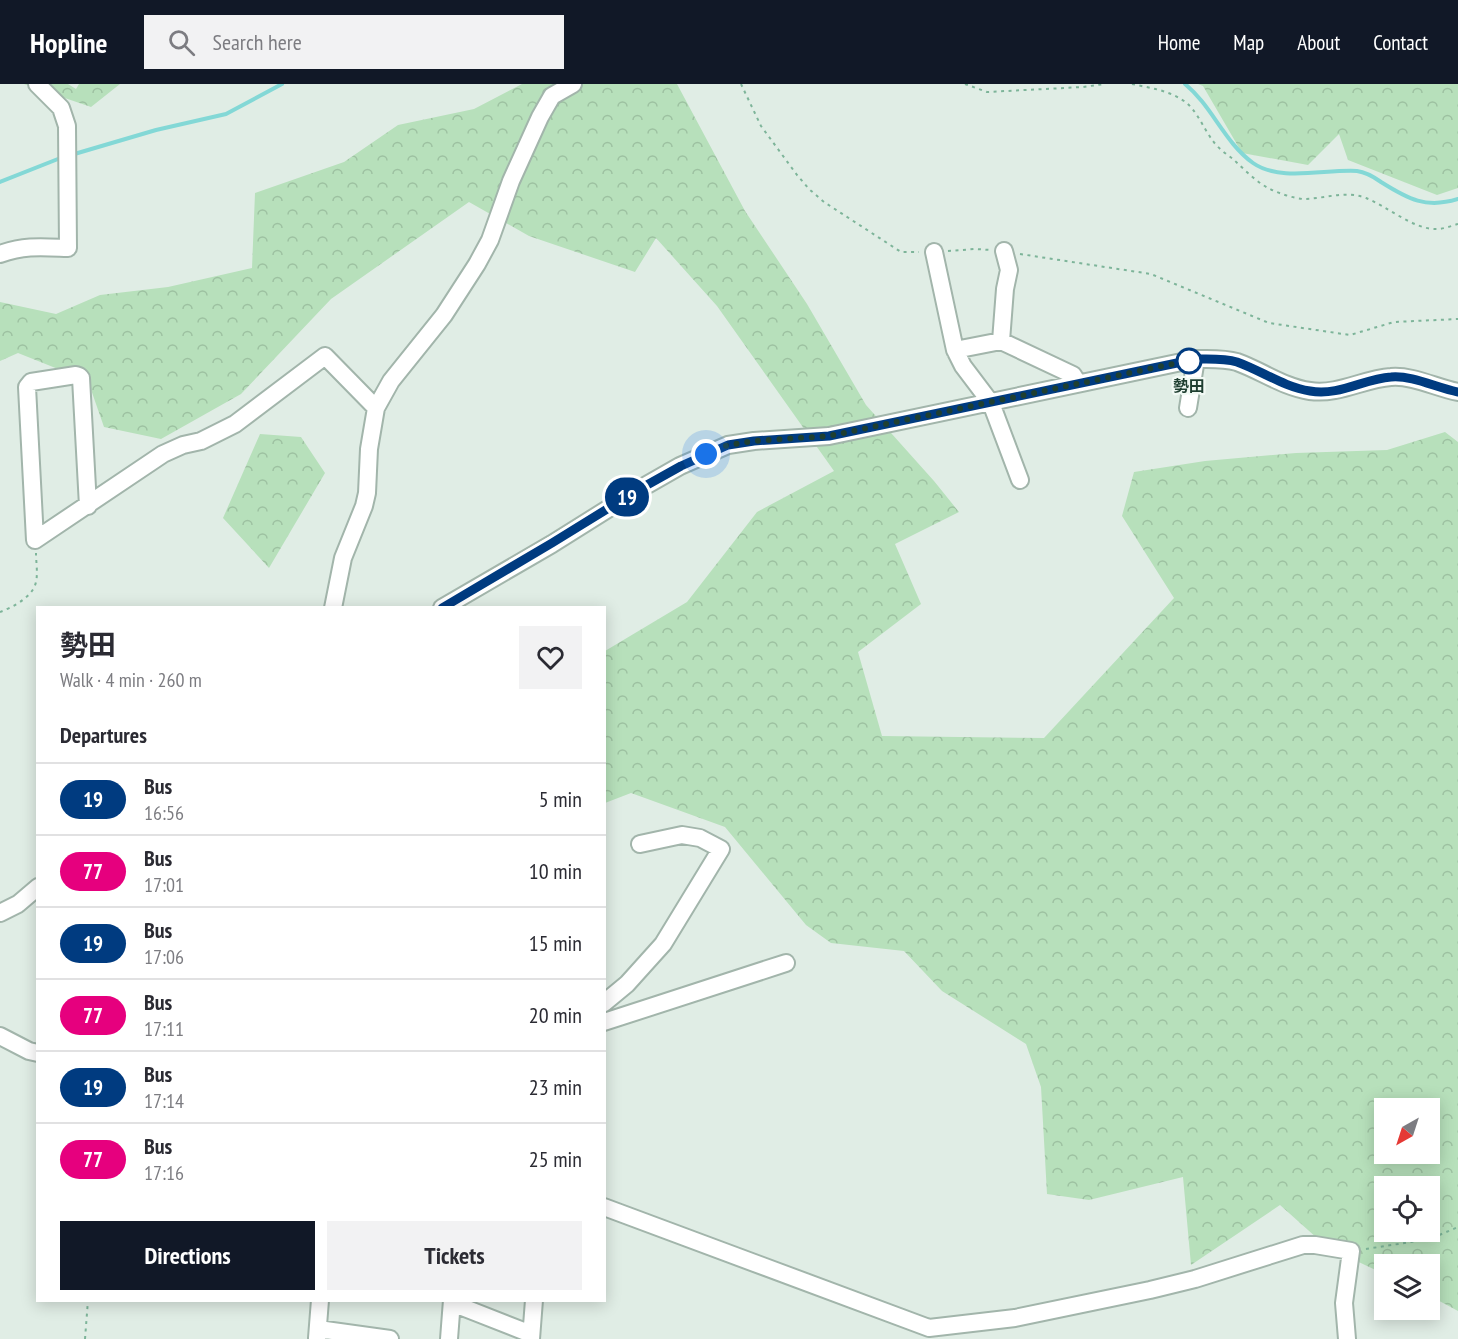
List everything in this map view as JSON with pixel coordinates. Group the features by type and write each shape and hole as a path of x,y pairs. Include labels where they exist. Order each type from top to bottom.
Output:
{"street":[{"path":"0,254 17,248 68,248 67,126 61,108 37,84"},
{"path":"333,606 343,558 367,493 369,449 376,408 391,381 444,315 477,264 490,240 512,181 540,117 552,96 573,84"},
{"path":"1001,341 1005,288 1009,270 1004,251"},
{"path":"934,252 955,350 963,366 991,403 1020,480"},
{"path":"955,350 1001,341 1073,375 1078,383"},
{"path":"88,506 81,378 76,375 31,382 27,387 35,540 88,506 163,454 183,445 201,441 235,424 325,356 376,408"},
{"path":"1188,408 1196,359"},
{"path":"445,606 638,490 681,466 728,445 829,436 1196,359 1236,362 1298,389 1311,392 1335,391 1388,377 1402,377 1458,392"},
{"path":"606,1001 627,984 663,944 721,849 700,838 682,835 640,844"},
{"path":"0,913 18,904 36,889"},
{"path":"606,1021 786,963"},
{"path":"0,1036 28,1051 36,1053"},
{"path":"606,1208 929,1328 1015,1318 1150,1290 1196,1279 1303,1245 1351,1251 1344,1304 1347,1339"},
{"path":"320,1302 318,1334 390,1339"},
{"path":"449,1339 452,1302 531,1336 534,1302"}],"path":[{"path":"741,84 761,126 809,189 901,252 975,249 1004,251 1151,274 1269,323 1350,335 1394,322 1458,319"},
{"path":"965,84 987,92 1104,84"},
{"path":"1132,84 1167,92 1191,106 1212,141 1260,183 1272,190 1302,199 1347,194 1361,196 1407,220 1434,230 1458,224"},
{"path":"0,612 15,606 32,591 37,582 35,540"},
{"path":"1351,1251 1430,1239 1458,1227"},
{"path":"85,1339 88,1302"}],"green space":[{"path":"24,84 68,84 76,89 79,84 120,84 91,107"},
{"path":"522,84 677,84 745,211 807,304 866,405 959,512 895,544 921,604 858,652 882,736 1044,738 1174,598 1122,516 1134,472 1205,461 1296,453 1387,450 1445,432 1458,442 1458,1311 1440,1301 1440,1254 1374,1254 1374,1269 1327,1247 1280,1205 1191,1265 1183,1177 1089,1200 1047,1194 1041,1087 1026,1044 942,991 904,951 831,943 806,925 725,827 631,793 606,803 606,650 687,602 757,512 834,471 717,306 656,238 635,272 529,236 469,202 331,299 241,394 161,439 104,427 88,381 18,353 0,361 0,302 56,314 100,295 168,287 252,268 255,193 344,162 398,125 474,109"},
{"path":"1198,84 1458,84 1458,188 1437,195 1348,160 1339,134 1308,165 1242,153 1203,86"},
{"path":"260,434 301,437 325,473 269,568 223,518"}],"waterway":[{"path":"71,155 156,130 226,114 282,84"},
{"path":"1185,84 1203,103 1234,145 1253,163 1264,169 1289,173 1357,171 1418,201 1436,203 1458,199"},
{"path":"0,182 63,157"}],"bus line":[{"name":"19","path":"445,606 638,490 681,466 728,445 829,436 1196,359 1236,362 1298,389 1311,392 1335,391 1388,377 1402,377 1458,392"}],"place":[{"name":"勢田","path":"1189,361"}],"route":[{"path":"706,454 728,445 754,441 829,436 1196,359 1189,361"}]}
